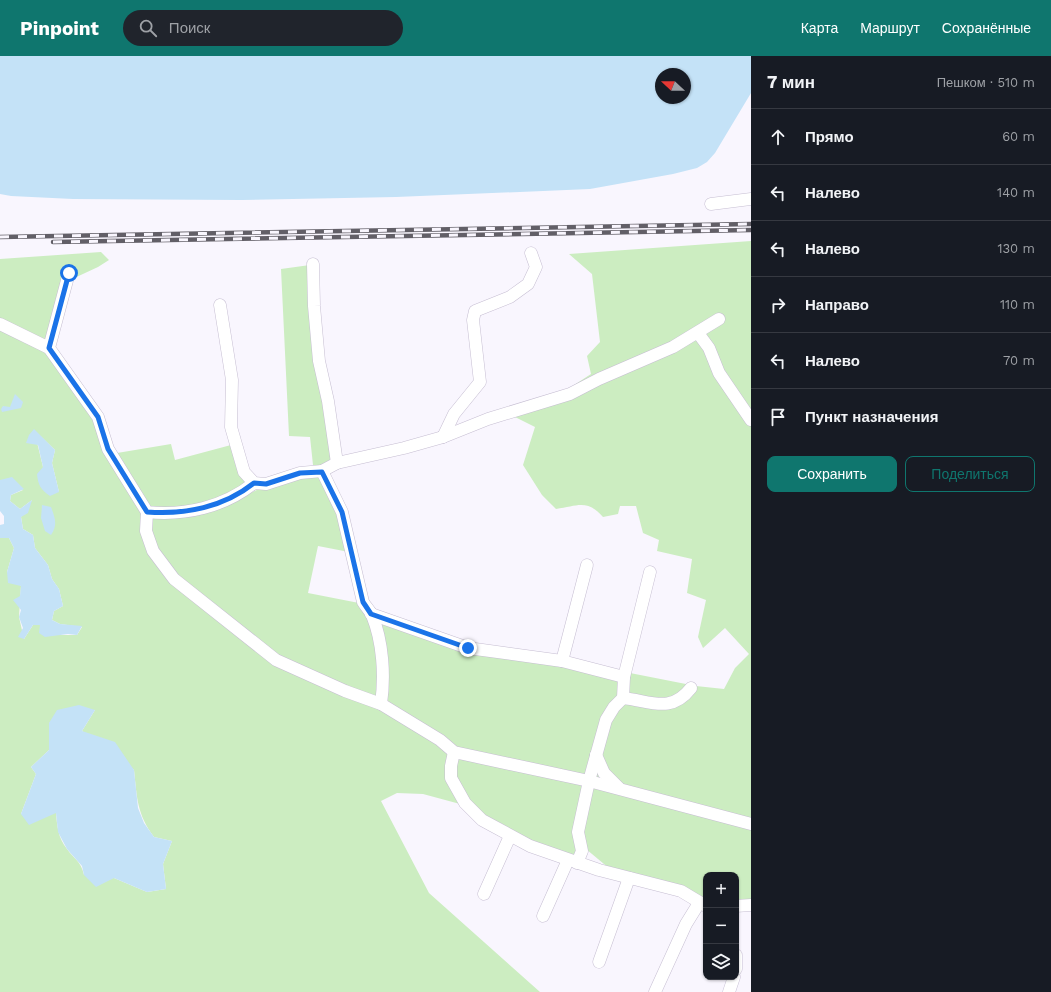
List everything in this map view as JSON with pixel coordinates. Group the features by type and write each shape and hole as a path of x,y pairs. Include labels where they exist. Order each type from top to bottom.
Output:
{"street":[{"path":"711,204 751,199"},
{"path":"443,436 454,414 480,382 473,320 475,311 510,297 528,284 536,267 531,253"},
{"path":"313,264 314,306 319,360 328,401 337,463"},
{"path":"49,348 69,273"},
{"path":"220,305 232,380 231,427 244,472 254,483 266,484 300,473 322,472 337,463 404,448 443,436 488,419 570,394 599,379 673,347 719,319"},
{"path":"0,324 49,348 98,417 108,449 147,512 146,531 153,551 174,580 276,660 345,691 381,704 440,740 454,752 589,781 751,824"},
{"path":"698,333 709,348 719,373 751,420"},
{"path":"322,472 342,512 363,602 371,614 381,646 381,704"},
{"path":"147,512 195,511 239,495 254,483"},
{"path":"562,661 588,565"},
{"path":"599,870 594,861 582,851 578,832 589,781 606,720 614,707 623,698 624,677 650,572"},
{"path":"371,614 468,648 562,661 624,677"},
{"path":"623,698 656,704 673,703 683,698 691,688"},
{"path":"454,752 451,766 451,778 465,803 482,820 530,846 599,870 682,890 702,904 686,924 655,992"},
{"path":"596,754 604,773 619,789"},
{"path":"484,894 510,836"},
{"path":"543,916 573,861 582,851"},
{"path":"599,962 629,878"},
{"path":"739,906 751,905"},
{"path":"729,992 733,980"}],"green space":[{"path":"751,241 751,903 739,904 739,872 703,872 703,901 610,869 586,849 582,835 609,725 630,673 696,686 724,689 735,668 749,654 725,628 703,648 698,637 706,600 687,593 692,559 657,551 659,540 643,533 636,506 620,506 618,514 603,517 592,508 582,505 556,509 542,495 523,465 535,427 513,416 568,389 591,374 587,356 600,342 592,274 569,254"},
{"path":"101,252 109,260 98,267 70,280 55,342 56,351 155,516 241,497 266,486 300,476 319,476 336,509 349,552 318,546 308,593 359,603 368,617 530,659 616,679 620,683 619,695 577,844 575,856 531,844 460,804 423,794 397,793 381,801 429,893 540,992 0,992 0,538 9,538 14,548 7,572 21,586 19,617 24,639 33,625 40,625 57,635 77,635 82,627 60,624 52,620 54,611 63,606 59,589 52,579 48,565 35,548 33,535 23,529 21,517 32,500 20,509 10,501 11,495 23,490 0,480 0,259","holes":["34,430 55,450 52,463 59,492 43,467","95,710 82,731 134,770 137,797 141,813 148,829 154,837 172,841 163,864 166,889 147,892 114,878 84,875 79,863 62,841 56,812 21,814 36,774 31,767 49,750 49,723"]},
{"path":"310,265 334,461 322,466 313,465 310,437 289,436 281,269"},
{"path":"171,444 175,460 231,445 244,478 245,487 194,508 148,507 117,453"}],"water":[{"path":"0,56 751,56 751,93 715,153 707,162 697,168 673,174 590,189 396,197 242,200 73,199 11,196 0,194"},
{"path":"15,394 23,402 21,408 2,412 1,409 3,406 10,407"},
{"path":"34,429 55,450 52,463 59,492 50,496 40,487 38,481 37,474 43,467 38,445 26,443 29,435"},
{"path":"12,477 24,489 11,495 10,501 20,509 32,500 28,513 21,517 23,529 33,535 35,548 48,565 52,579 59,589 63,606 54,611 52,620 60,624 82,626 77,635 68,634 45,637 39,633 40,625 33,625 24,639 18,637 23,628 19,617 21,610 13,600 20,596 21,586 8,583 7,572 14,548 9,538 0,538 0,525 4,524 4,516 0,511 0,480"},
{"path":"42,505 51,507 54,515 55,528 51,535 45,531 41,518"},
{"path":"79,705 95,710 82,731 115,742 134,770 138,808 144,823 154,837 172,841 163,864 166,889 147,892 114,878 96,887 84,875 82,866 67,849 58,832 56,813 29,825 21,814 36,774 31,767 49,750 49,723 57,710"}],"railway":[{"path":"0,237 751,224"},
{"path":"53,242 751,230"}],"route":[{"path":"69,273 49,348 98,417 108,449 147,512 157,513 195,511 239,495 254,483 266,484 300,473 322,472 342,512 362,590 363,602 366,608 371,614 468,648"}]}
